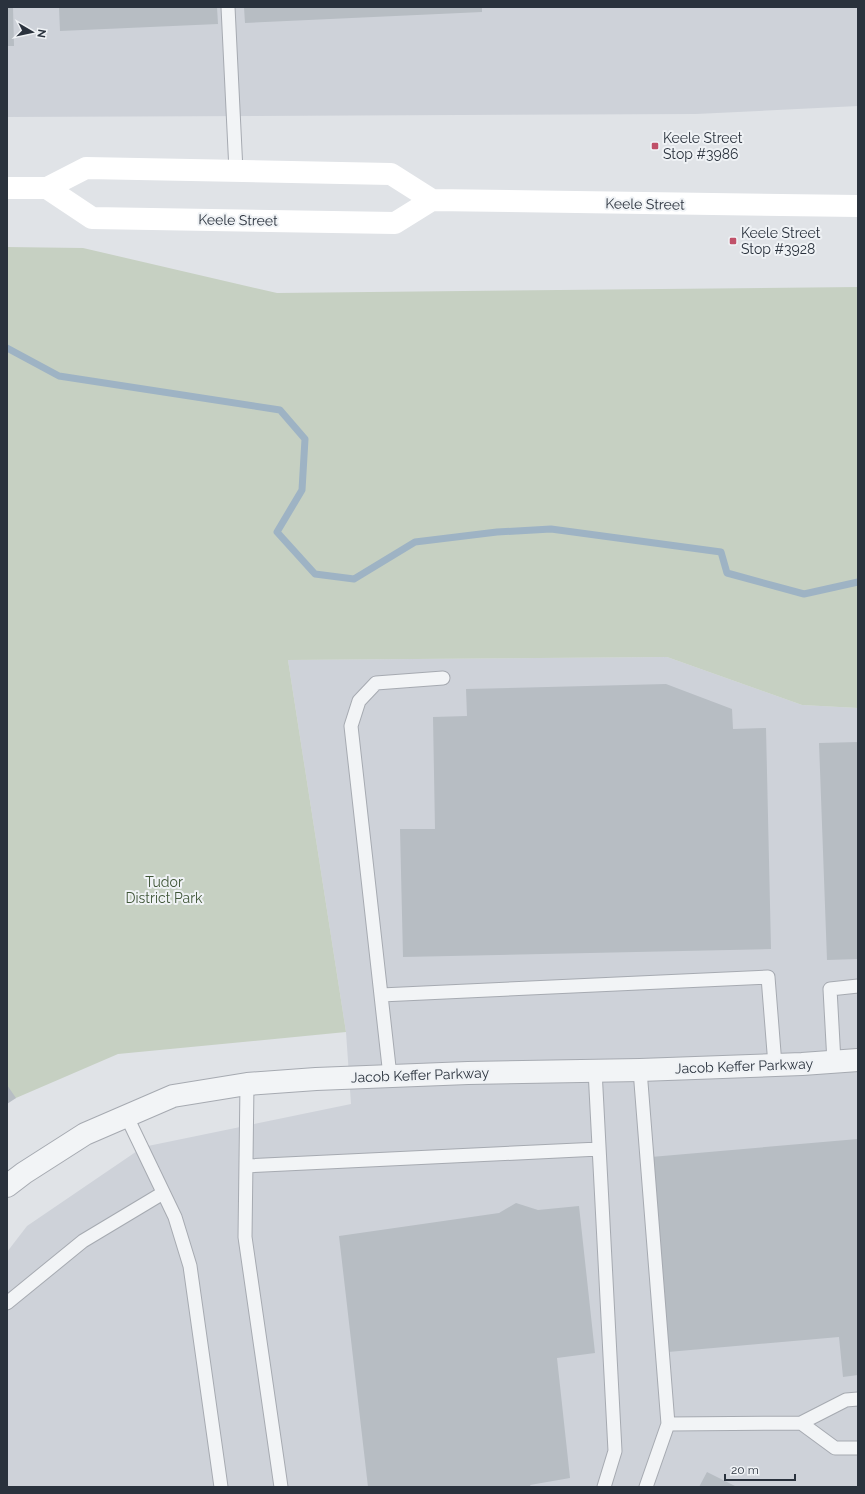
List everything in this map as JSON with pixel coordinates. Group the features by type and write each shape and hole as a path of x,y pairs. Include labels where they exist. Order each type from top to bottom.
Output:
{"main road":[{"path":"7,188 47,188 86,168 391,174 432,200"},
{"name":"Keele Street","path":"47,188 92,218 395,223 432,200 858,206"}],"street":[{"name":"Jacob Keffer Parkway","path":"7,1186 24,1173 85,1134 174,1096 247,1084 390,1076 640,1070 858,1060"}],"lane":[{"path":"228,7 236,171"},
{"path":"390,1076 351,726 359,701 376,684 443,678"},
{"path":"381,995 768,977 775,1065"},
{"path":"834,1062 830,989 858,986"},
{"path":"595,1070 615,1451 604,1487"},
{"path":"640,1070 668,1424 646,1487"},
{"path":"247,1084 245,1237 281,1487"},
{"path":"127,1117 175,1217 190,1266 220,1487"},
{"path":"246,1166 599,1149"},
{"path":"7,1303 83,1241 163,1193"},
{"path":"668,1424 801,1423 846,1400 858,1398"},
{"path":"801,1423 835,1448 858,1448"}],"shaded area":[{"path":"7,7 858,7 858,106 696,114 7,117"},
{"path":"667,657 802,705 858,708 858,1487 7,1487 7,1252 27,1226 143,1147 351,1104 346,1032 288,660"}],"green space":[{"name":"Tudor District Park","path":"7,247 83,248 277,293 858,287 858,708 802,705 667,657 288,660 346,1032 118,1054 7,1103"}],"building":[{"path":"7,7 13,7 14,46 7,46"},
{"path":"59,7 217,7 218,24 60,31"},
{"path":"244,7 482,7 482,12 245,23"},
{"path":"666,684 732,709 733,729 766,728 771,949 403,957 400,829 435,829 433,717 467,716 466,689"},
{"path":"858,742 858,959 827,960 819,743"},
{"path":"7,1085 16,1098 7,1104"},
{"path":"858,1139 858,1375 843,1377 839,1337 668,1352 651,1157"},
{"path":"516,1203 538,1210 579,1206 595,1353 557,1358 570,1478 530,1485 531,1487 368,1487 339,1236 499,1213"},
{"path":"707,1472 737,1487 699,1487"}],"waterway":[{"path":"7,348 59,376 280,410 305,439 302,490 277,532 315,574 354,579 415,542 497,532 551,529 721,552 727,573 804,594 858,582"}],"place":[{"name":"Keele Street Stop #3986","path":"655,146"},
{"name":"Keele Street Stop #3928","path":"733,241"}]}
